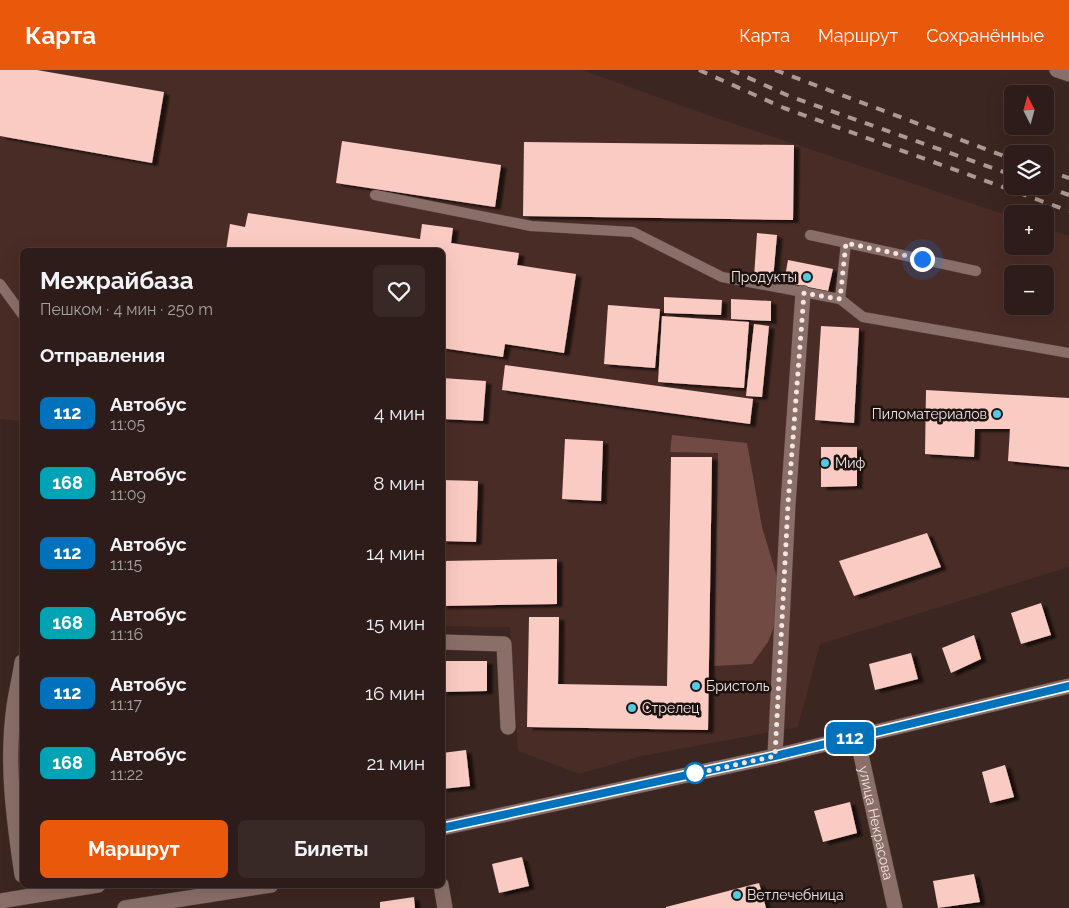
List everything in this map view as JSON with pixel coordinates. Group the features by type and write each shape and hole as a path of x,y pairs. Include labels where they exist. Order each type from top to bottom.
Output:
{"street":[{"path":"1057,70 1069,74"},
{"path":"775,756 788,514 804,293"},
{"path":"445,642 504,644 508,727"},
{"path":"20,685 11,748 13,817 20,862"},
{"path":"445,827 775,756 1069,686"},
{"name":"улица Некрасова","path":"857,737 895,908"},
{"path":"0,901 25,891 62,888"},
{"path":"125,908 252,888"},
{"path":"442,888 445,908"}],"lane":[{"path":"375,195 531,226 633,232 722,277 840,299 863,317 1069,353"},
{"path":"810,235 976,271"},
{"path":"840,299 846,243"},
{"path":"0,284 20,311"}],"shaded area":[{"path":"0,70 582,70 705,114 1004,214 1004,255 1054,255 1054,231 1069,236 1069,567 820,644 798,727 642,756 579,774 518,751 510,627 445,626 445,248 20,248 20,421 0,419"},
{"path":"672,435 747,443 762,527 777,577 777,619 768,642 752,664 714,666 718,453 670,452"}],"building":[{"path":"0,70 37,70 164,92 152,163 0,136"},
{"path":"342,141 501,165 495,207 336,183"},
{"path":"524,142 794,145 793,220 523,216"},
{"path":"248,213 420,239 422,224 453,228 451,243 519,253 517,265 576,274 564,353 505,344 503,357 445,348 445,248 226,248 230,224 245,227"},
{"path":"757,233 777,235 773,279 754,277"},
{"path":"788,260 833,269 828,291 784,282"},
{"path":"664,297 722,300 721,315 664,313"},
{"path":"731,299 771,301 771,321 731,319"},
{"path":"608,305 660,309 655,368 604,364"},
{"path":"662,316 749,322 744,388 658,382"},
{"path":"754,324 769,326 762,397 746,396"},
{"path":"821,326 859,328 854,423 815,420"},
{"path":"505,365 753,399 750,424 502,390"},
{"path":"445,378 486,381 483,421 445,419"},
{"name":"Пиломатериалов","path":"926,390 1069,398 1069,467 1008,461 1010,429 975,429 974,457 925,454"},
{"path":"565,439 603,441 601,501 562,499"},
{"path":"821,447 857,447 857,486 821,487"},
{"path":"671,457 712,457 708,730 527,727 529,617 559,617 558,684 667,686"},
{"path":"445,480 478,481 476,542 445,541"},
{"path":"927,533 941,567 854,596 839,561"},
{"path":"557,559 557,604 445,606 445,561"},
{"path":"1041,603 1051,635 1021,644 1011,613"},
{"path":"974,635 981,659 951,673 942,648"},
{"path":"911,653 918,679 875,690 869,664"},
{"path":"445,661 487,661 487,691 445,692"},
{"path":"466,750 470,786 445,789 445,753"},
{"path":"1005,765 1014,797 990,803 982,772"},
{"path":"850,802 857,833 823,842 814,811"},
{"path":"522,857 529,886 499,893 492,864"},
{"path":"974,874 980,902 938,908 933,881"},
{"name":"Ветлечебница","path":"759,883 766,908 666,908 666,907"},
{"path":"414,897 415,908 380,908 380,902"}],"railway":[{"path":"699,70 784,108 1069,211"},
{"path":"731,70 789,96 1004,172"},
{"path":"775,70 1004,156"},
{"path":"1054,173 1069,178"},
{"path":"1054,190 1069,195"}],"bus line":[{"name":"112","path":"445,827 775,756 1069,686"}],"place":[{"name":"Продукты","path":"807,277"},
{"name":"Пиломатериалов","path":"997,414"},
{"name":"Миф","path":"825,463"},
{"name":"Бристоль","path":"696,686"},
{"name":"Стрелец","path":"632,708"},
{"name":"Ветлечебница","path":"737,895"}],"route":[{"path":"695,773 689,775 775,756 788,504 804,293 840,299 846,243 922,259"}]}
